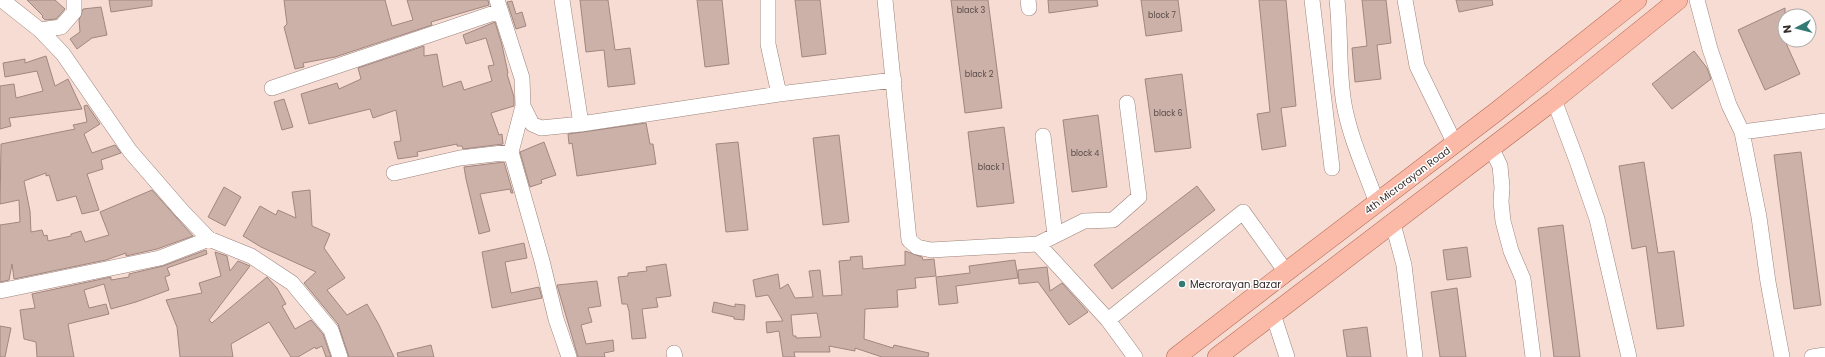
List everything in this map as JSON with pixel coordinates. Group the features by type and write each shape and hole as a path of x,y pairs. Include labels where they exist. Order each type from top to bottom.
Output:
{"main road":[{"name":"4th Microrayan Road","path":"1176,357 1455,144 1637,0"},
{"path":"1217,357 1554,100 1678,0"},
{"path":"1383,198 1400,218"}],"street":[{"path":"2,0 40,30 63,54 130,151 182,211 209,239 251,256 292,283 330,330 340,357"},
{"path":"40,30 61,27 74,12 74,0"},
{"path":"562,0 581,124"},
{"path":"768,0 768,44 779,94"},
{"path":"885,0 910,240 917,247 931,250 1038,244 1084,221 1113,220 1139,197 1128,103"},
{"path":"1312,0 1332,168"},
{"path":"1337,0 1341,81 1348,124 1383,198"},
{"path":"1405,0 1417,66 1455,144"},
{"path":"1697,0 1710,49 1728,105 1742,132 1760,217 1768,282 1782,357"},
{"path":"272,88 498,6 522,78 523,106 511,152 542,261 556,319 568,357"},
{"path":"523,106 532,124 541,128 581,124 779,94 894,80"},
{"path":"1554,100 1597,219 1629,357"},
{"path":"1742,132 1825,121"},
{"path":"1043,136 1055,235"},
{"path":"1491,147 1500,166 1503,221 1511,251 1523,279 1533,357"},
{"path":"394,173 460,158 511,152"},
{"path":"1108,320 1243,212 1286,272"},
{"path":"1400,218 1415,357"},
{"path":"0,291 160,258 209,239"},
{"path":"1038,244 1108,320 1135,357"},
{"path":"1273,314 1287,357"},
{"path":"1812,357 1825,355"}],"building":[{"path":"27,0 55,0 65,9 56,19 45,20"},
{"path":"109,0 152,0 152,6 111,12"},
{"path":"284,0 385,0 392,26 413,20 407,0 488,0 489,5 431,22 432,25 335,57 303,63 304,67 295,69 284,27 287,24"},
{"path":"580,0 608,0 615,50 630,48 635,84 608,87 604,50 586,52"},
{"path":"697,0 722,0 729,64 705,67"},
{"path":"795,0 820,0 826,54 802,57"},
{"path":"951,0 988,0 1002,108 965,113"},
{"path":"1048,0 1097,0 1098,6 1049,13"},
{"path":"1141,0 1178,0 1182,31 1146,36"},
{"path":"1259,0 1286,0 1296,106 1281,108 1286,146 1262,150 1257,114 1270,112"},
{"path":"1362,0 1386,0 1391,43 1377,45 1381,79 1355,82 1352,48 1367,46"},
{"path":"1456,0 1492,0 1493,5 1459,12"},
{"path":"512,1 516,14 522,12 526,26 516,29 507,2"},
{"path":"101,7 107,35 92,38 77,49 70,39 80,32 79,20 83,9"},
{"path":"1777,12 1777,48 1788,48 1800,74 1765,90 1738,30"},
{"path":"495,22 514,97 514,106 491,113 499,135 502,134 503,144 463,149 462,146 457,146 457,144 417,152 418,156 398,159 394,142 401,141 396,110 373,118 370,109 309,124 301,94 337,83 339,89 361,79 358,68 424,46 424,56 437,54 443,87 461,81 464,90 492,81 488,66 494,65 486,38 466,44 463,35"},
{"path":"1694,51 1707,68 1711,79 1672,109 1652,84"},
{"path":"46,56 55,86 68,79 82,109 9,118 11,126 0,129 0,86 14,84 16,98 43,91 37,71 5,77 3,63 25,59 25,63"},
{"path":"1182,74 1191,148 1155,152 1145,79"},
{"path":"284,99 293,127 282,130 274,102"},
{"path":"87,105 100,124 84,134 92,153 115,145 121,153 101,160 103,169 87,174 99,210 82,214 76,196 57,201 49,175 46,176 46,173 24,181 30,211 31,232 42,230 44,236 47,235 48,241 71,236 71,234 81,231 85,242 109,235 100,212 152,190 193,236 157,249 126,256 126,253 106,260 14,279 12,264 9,280 0,282 0,225 20,222 19,200 0,204 1,144 75,129 73,125 87,122 84,106"},
{"path":"1098,115 1107,187 1072,192 1063,120"},
{"path":"646,123 650,144 653,144 656,164 577,176 572,143 569,144 568,134"},
{"path":"1004,127 1014,203 977,207 968,132"},
{"path":"839,135 849,222 823,225 813,138"},
{"path":"544,142 556,175 541,180 542,183 530,187 520,152"},
{"path":"738,142 748,230 726,232 716,144"},
{"path":"1801,152 1821,305 1794,309 1774,155"},
{"path":"504,162 513,193 511,193 510,189 480,194 490,231 479,234 464,167"},
{"path":"1644,162 1658,253 1674,251 1684,326 1657,329 1646,246 1632,249 1619,166"},
{"path":"1197,186 1215,210 1112,289 1094,265"},
{"path":"224,187 241,197 225,226 208,217"},
{"path":"310,190 312,226 330,234 324,248 345,278 327,290 347,315 367,304 394,357 349,357 338,324 304,283 316,272 261,247 243,236 260,206 276,215 278,210 296,218 292,192"},
{"path":"1563,225 1580,357 1554,357 1538,228"},
{"path":"524,243 527,258 505,262 511,293 539,287 542,298 492,308 482,252"},
{"path":"1467,247 1471,277 1447,280 1443,250"},
{"path":"206,250 207,254 167,268 170,275 165,277 169,290 136,302 111,309 104,284 84,290 89,308 106,304 109,314 68,324 74,357 37,357 36,342 24,339 20,310 35,308 32,294 111,277 111,280 129,277 129,274 163,266"},
{"path":"905,251 922,257 923,260 934,259 936,276 915,278 916,288 897,290 898,307 865,309 864,339 893,348 894,345 929,353 928,357 882,357 855,348 855,351 829,346 830,352 794,352 795,357 783,357 779,331 767,333 766,322 783,321 768,295 756,297 753,280 778,274 780,289 788,284 795,298 813,297 809,271 820,270 823,296 842,295 839,261 851,260 850,257 862,256 863,269 905,265","holes":["817,313 821,337 796,338 796,336 793,336 791,315"]},
{"path":"215,252 227,256 230,271 238,261 250,266 209,320 212,323 267,277 277,288 286,304 282,306 295,329 311,320 323,334 331,357 326,357 322,346 316,349 315,347 298,357 291,357 269,322 231,344 233,357 180,357 177,327 166,300 202,293 199,283 221,276"},
{"path":"1015,260 1018,278 956,286 958,303 939,305 936,277 970,273 969,266"},
{"path":"666,264 671,296 656,298 658,307 642,309 646,338 632,339 629,311 627,304 622,304 618,277 628,276 628,273 647,271 646,267"},
{"path":"1047,267 1050,291 1062,283 1088,312 1069,325 1038,282 1019,284 1018,270"},
{"path":"597,281 601,306 588,308 592,322 581,325 586,344 613,340 614,351 604,353 605,357 578,357 557,285"},
{"path":"1457,288 1466,357 1440,357 1431,292"},
{"path":"714,302 735,307 735,304 745,305 744,320 734,319 734,317 712,312"},
{"path":"0,326 11,328 5,357 0,357"},
{"path":"1367,327 1371,357 1347,357 1343,330"},
{"path":"431,345 434,357 398,357 397,353"}],"place":[{"name":"Mecrorayan Bazar","path":"1182,284"}]}
